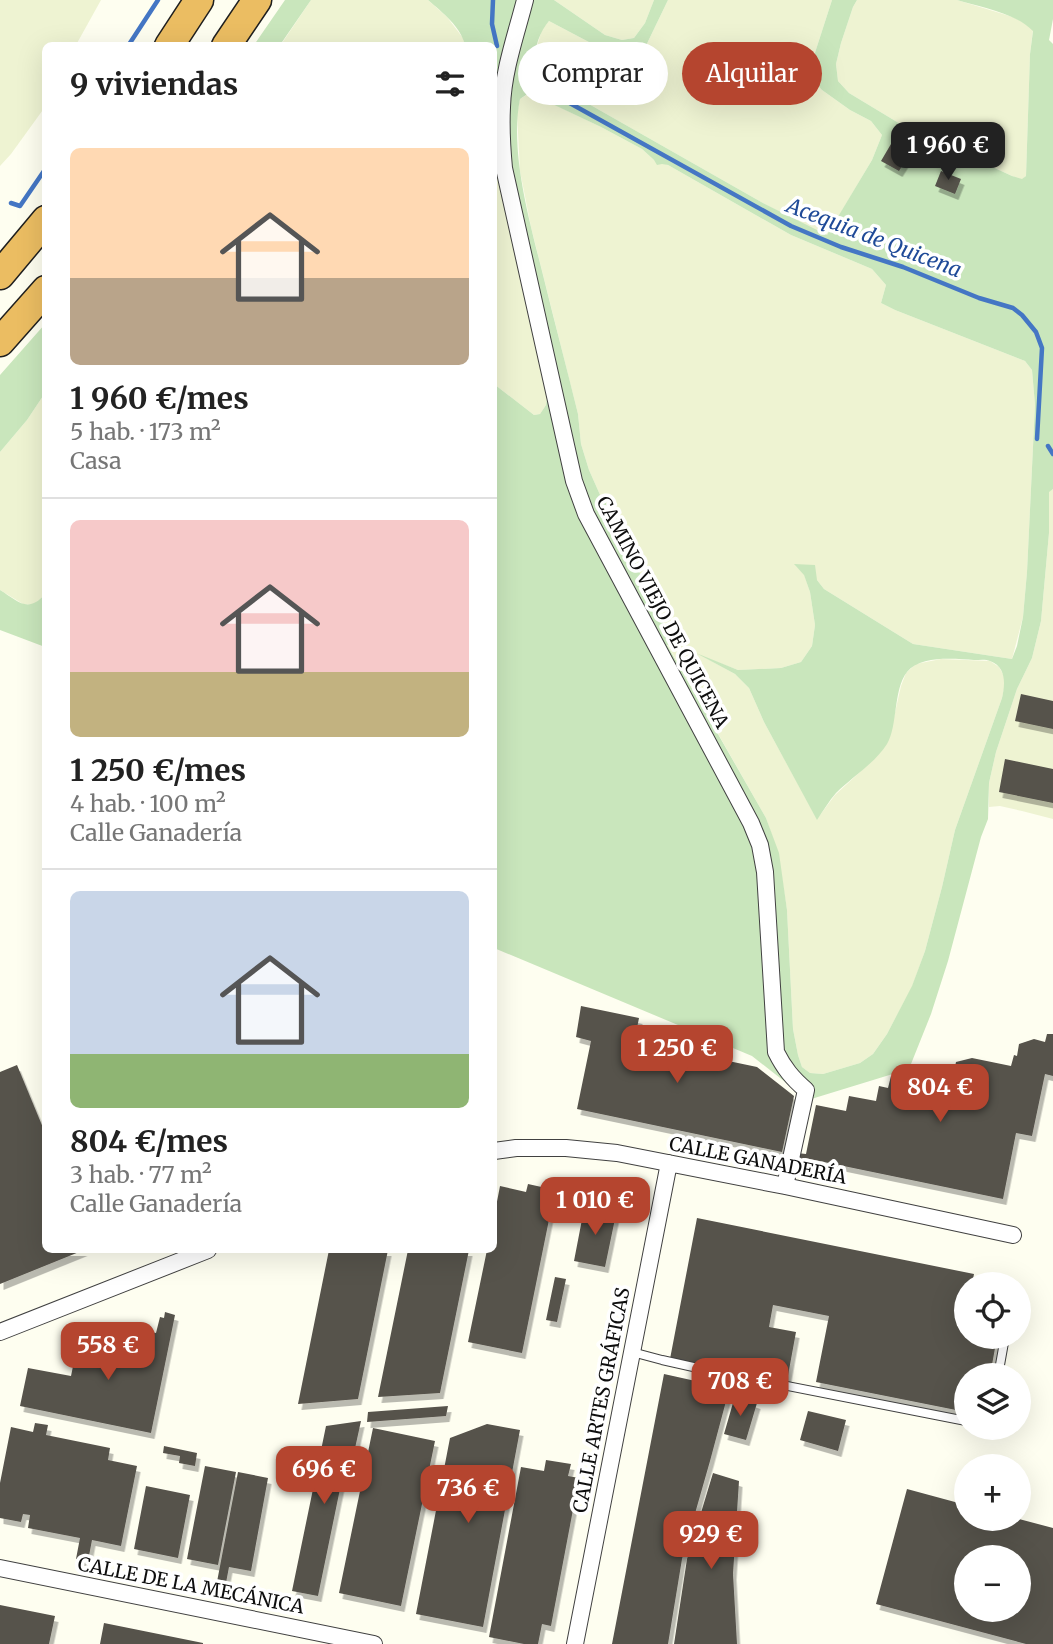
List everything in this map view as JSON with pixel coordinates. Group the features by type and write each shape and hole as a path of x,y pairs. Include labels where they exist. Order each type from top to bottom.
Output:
{"highway":[{"path":"172,42 199,0"},
{"path":"229,42 257,0"},
{"path":"0,275 42,225"},
{"path":"0,342 42,295"}],"street":[{"name":"CAMINO VIEJO DE QUICENA","path":"525,0 505,76 502,106 504,167 574,481 586,514 751,823 760,845 765,872 776,1052 791,1077 806,1090 785,1186"},
{"name":"CALLE GANADERÍA","path":"497,1151 566,1148 617,1153 1013,1235"},
{"name":"CALLE ARTES GRÁFICAS","path":"575,1644 669,1164"},
{"path":"0,1332 200,1253"},
{"name":"CALLE DE LA MECÁNICA","path":"0,1568 374,1644"}],"lane":[{"path":"632,1352 686,1366 954,1419"}],"green space":[{"path":"0,0 101,0 78,42 42,42 42,111 0,166"},
{"path":"285,0 311,0 282,42 256,42"},
{"path":"311,0 428,0 447,17 464,42 283,42"},
{"path":"428,0 554,0 605,35 622,40 634,38 645,23 654,0 668,0 648,42 589,42 549,21 538,42 518,42 519,166 589,470 601,497 618,518 651,601 675,644 667,645 766,818 779,853 787,910 793,1029 798,1055 802,1067 810,1073 823,1074 860,1063 873,1054 887,1034 912,986 925,951 955,830 1002,698 1002,672 996,664 988,660 939,659 913,667 907,672 900,688 893,728 887,744 836,793 817,820 764,722 749,688 735,674 696,653 738,670 781,668 801,662 812,646 815,625 810,592 804,575 794,564 815,565 817,580 824,589 913,644 1012,659 1023,617 1027,572 1035,405 1032,370 1025,361 881,303 886,285 872,269 791,235 668,165 657,165 642,149 554,105 591,105 763,203 827,235 872,160 882,135 871,121 822,90 822,42 818,42 832,0 857,0 836,64 838,81 849,93 902,125 1022,179 1026,176 1033,31 1008,15 957,0 1053,0 1049,40 1053,44 1053,489 1049,492 1049,533 1041,621 1032,658 1017,689 996,752 989,783 988,819 948,961 909,1069 808,1100 752,1056 497,949 497,386 534,415 540,414 546,405 548,391 497,123 497,42 464,42 455,26"},
{"path":"554,0 654,0 645,23 634,38 622,40 605,35"},
{"path":"668,0 832,0 818,42 682,42 682,105 822,105 822,90 871,121 882,135 872,160 827,236 763,203 591,105 668,105 668,42 648,42"},
{"path":"857,0 957,0 1013,17 1033,30 1026,176 1022,180 902,125 849,93 838,81 836,64"},
{"path":"549,21 589,42 538,42 542,29"},
{"path":"519,105 555,105 601,127 642,149 654,160 668,165 791,235 872,269 886,285 881,303 1025,361 1032,370 1035,405 1027,572 1023,617 1012,659 913,644 824,589 817,580 795,565 804,574 810,592 815,625 812,646 801,662 781,668 738,670 704,657 735,674 749,688 764,722 817,819 835,795 873,760 891,730 906,673 916,664 941,659 990,661 999,667 1004,676 1002,698 955,830 925,951 912,987 887,1034 873,1054 860,1063 823,1074 810,1073 802,1067 793,1029 787,910 778,853 766,818 667,644 674,644 651,601 618,518 601,497 589,470 581,444 578,414 531,227 520,171"},
{"path":"497,123 548,391 546,405 540,414 534,415 497,386"},
{"path":"42,327 42,398 0,452 0,375"},
{"path":"42,398 42,597 32,605 23,604 0,590 0,452"},
{"path":"1053,489 1053,819 1000,806 989,807 989,783 996,752 1017,689 1032,658 1041,621 1049,533 1049,491"},
{"path":"0,590 23,604 33,603 42,597 42,646 0,630"}],"building":[{"path":"891,144 909,155 899,171 881,161"},
{"path":"941,171 961,179 955,194 935,186"},
{"path":"1021,694 1053,701 1053,729 1015,721"},
{"path":"1005,759 1053,769 1053,803 999,792"},
{"path":"581,1006 639,1018 637,1028 670,1035 669,1039 697,1045 695,1054 757,1067 794,1096 782,1152 577,1109 591,1041 576,1037"},
{"path":"1047,1034 1053,1034 1053,1076 1045,1074 1032,1136 1016,1133 1003,1199 805,1158 803,1167 794,1166 797,1153 806,1154 816,1105 846,1111 849,1096 876,1101 879,1086 888,1088 891,1076 951,1085 956,1062 972,1058 1011,1066 1014,1055 1017,1056 1019,1044 1034,1039 1045,1042"},
{"path":"17,1065 42,1125 42,1253 77,1253 0,1284 0,1072"},
{"path":"528,1184 555,1190 522,1353 468,1342 486,1253 497,1253 497,1202 500,1186 526,1192"},
{"path":"595,1205 606,1207 605,1212 616,1214 605,1267 574,1261 584,1209 594,1211"},
{"path":"697,1218 964,1272 954,1272 954,1349 995,1349 992,1363 954,1363 954,1410 816,1382 829,1316 773,1305 769,1327 796,1332 787,1381 670,1359"},
{"path":"328,1253 387,1253 358,1399 298,1404"},
{"path":"407,1253 468,1253 440,1393 378,1397"},
{"path":"555,1277 566,1279 557,1322 546,1320"},
{"path":"165,1312 175,1315 151,1433 20,1406 28,1368 71,1376 77,1347 121,1356 127,1327 156,1333 160,1317 164,1318"},
{"path":"664,1374 729,1390 682,1559 668,1644 612,1644"},
{"path":"735,1396 757,1403 746,1440 724,1434"},
{"path":"448,1406 446,1416 367,1422 368,1412"},
{"path":"808,1411 846,1420 838,1451 800,1440"},
{"path":"361,1421 352,1462 341,1459 338,1471 341,1484 318,1596 292,1591 326,1426"},
{"path":"35,1423 48,1425 46,1435 110,1448 108,1460 137,1466 121,1546 92,1540 88,1561 76,1559 80,1538 28,1528 30,1515 23,1514 21,1522 0,1518 0,1483 11,1427 33,1432"},
{"path":"487,1424 520,1430 483,1627 416,1614 450,1438"},
{"path":"373,1428 435,1441 401,1606 339,1593"},
{"path":"164,1446 197,1453 195,1466 179,1463 180,1456 163,1453"},
{"path":"546,1460 571,1464 568,1476 579,1478 551,1626 542,1624 538,1644 489,1637 521,1467 544,1471"},
{"path":"205,1466 236,1472 218,1565 187,1559"},
{"path":"238,1472 268,1478 251,1571 229,1567 225,1588 216,1587"},
{"path":"713,1473 739,1481 733,1574 737,1644 674,1644 687,1559"},
{"path":"146,1486 190,1495 178,1558 134,1549"},
{"path":"907,1489 954,1502 954,1531 1031,1531 1031,1522 1053,1528 1053,1644 1026,1644 876,1604"},
{"path":"0,1605 55,1616 49,1644 0,1644"},
{"path":"104,1623 203,1643 203,1644 100,1644"}],"waterway":[{"path":"131,42 158,0"},
{"name":"Acequia de Quicena","path":"493,0 492,24 496,42"},
{"name":"Acequia de Quicena","path":"573,105 791,226 979,298 1013,308 1036,332 1042,348 1037,439"},
{"path":"11,203 20,206 42,174"},
{"name":"Acequia de Quicena","path":"1048,446 1053,454"}]}
